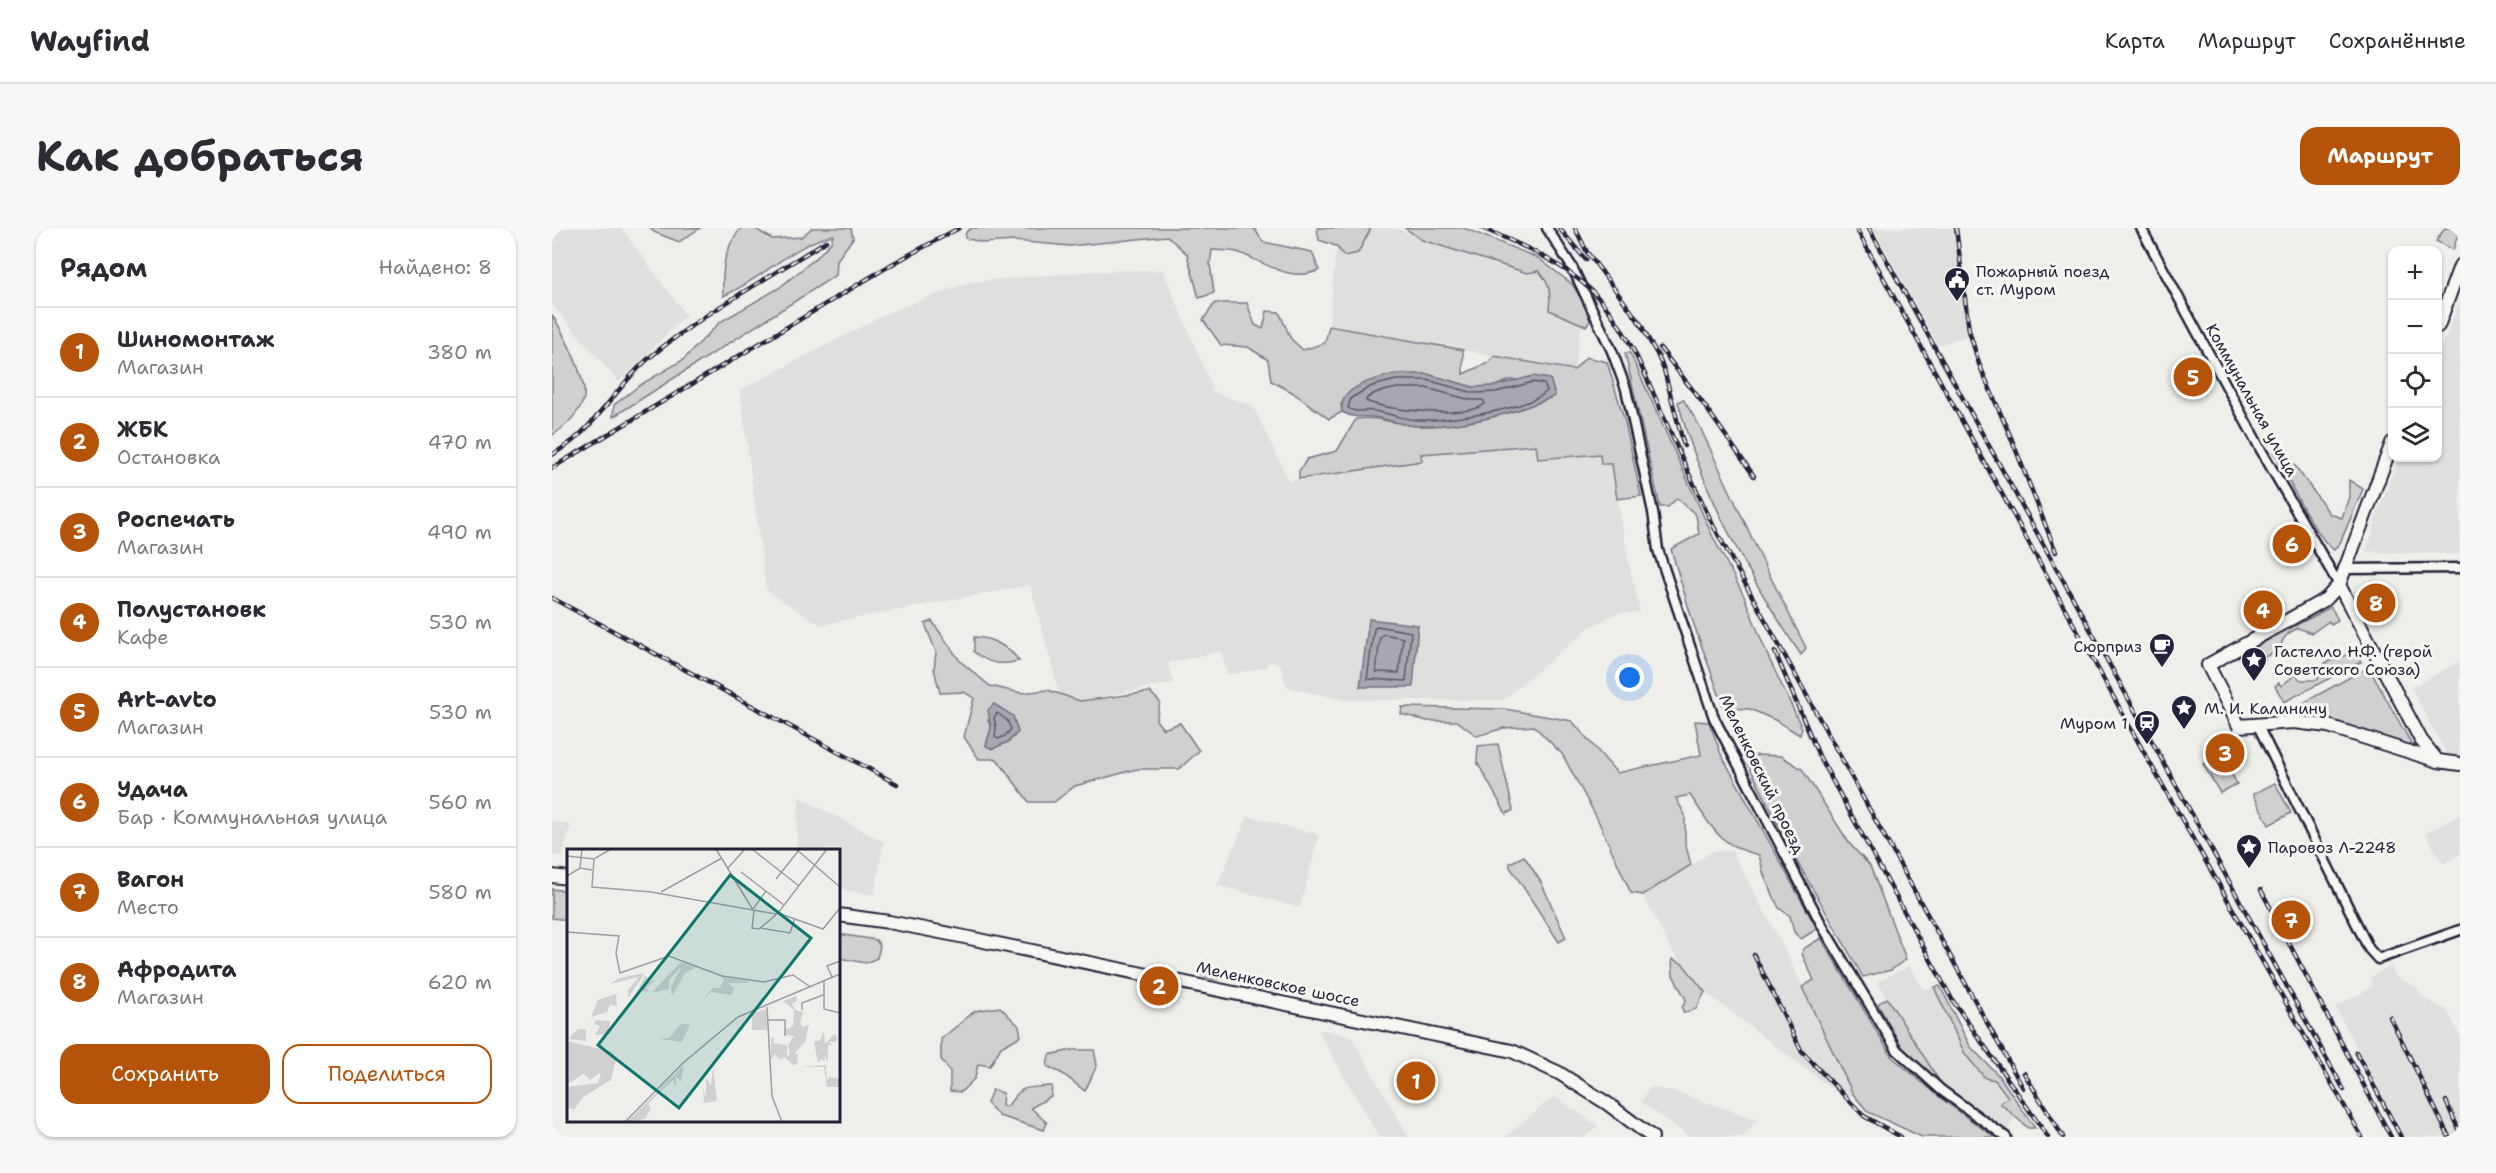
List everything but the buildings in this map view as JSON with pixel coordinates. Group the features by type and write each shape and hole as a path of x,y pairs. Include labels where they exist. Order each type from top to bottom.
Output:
{"street":[{"name":"Меленковский проезд","path":"1547,228 1572,267 1612,351 1626,389 1653,512 1658,550 1714,718 1824,930 1897,1050 1941,1090 2006,1137"},
{"name":"Коммунальная улица","path":"2141,228 2261,450 2338,585"},
{"path":"2442,315 2460,266"},
{"path":"2388,453 2338,585 2326,599 2208,665 2239,726 2294,722 2328,726 2459,766"},
{"path":"2343,569 2460,568"},
{"path":"2338,585 2421,740 2428,752 2438,761"},
{"path":"2258,726 2369,949 2378,959 2460,930"},
{"path":"2403,749 2414,746 2421,740"},
{"path":"552,876 567,878"},
{"name":"Меленковское шоссе","path":"840,915 889,921 1512,1051 1559,1073 1608,1104 1652,1137"}],"shaded area":[{"path":"552,228 621,228 686,315 619,382 552,305"},
{"path":"650,228 700,228 679,242 654,232"},
{"path":"741,228 754,228 772,239 801,237 812,228 851,228 853,238 837,260 836,275 613,417 614,405 640,385 683,360 720,322 779,288 817,257 831,242 833,235 804,246 751,281 723,296 727,252"},
{"path":"972,228 1254,228 1263,242 1312,252 1319,270 1299,274 1289,273 1237,252 1212,250 1210,264 1214,293 1199,298 1187,254 1167,236 1070,246 1014,241 984,243 965,238 966,232"},
{"path":"1317,228 1371,228 1358,253 1344,256 1336,246 1319,240"},
{"path":"1338,228 1393,228 1542,270 1584,308 1574,370 1329,326"},
{"path":"1405,228 1464,228 1538,258 1572,284 1584,303 1590,321 1586,326 1549,310 1549,289 1539,271 1527,273 1422,240"},
{"path":"1873,228 1954,228 1970,335 1938,345"},
{"path":"2445,228 2460,228 2453,250 2436,241"},
{"path":"1163,270 1214,392 1253,406 1289,481 1421,461 1421,454 1537,445 1538,459 1600,454 1612,464 1628,559 1640,612 1615,614 1589,628 1503,700 1344,700 1287,687 1280,664 1273,662 1267,664 1268,667 1227,675 1221,651 1168,663 1173,683 1062,704 1030,585 820,625 766,590 740,390 890,312 969,282 1095,271"},
{"path":"2460,301 2460,554 2366,552 2376,523 2374,522 2397,462 2442,462 2442,346"},
{"path":"1215,303 1247,303 1255,325 1263,329 1267,311 1279,312 1291,339 1303,350 1325,343 1329,326 1463,350 1463,374 1488,363 1494,356 1574,370 1586,357 1607,362 1625,422 1641,496 1617,499 1612,464 1601,464 1600,454 1538,459 1536,445 1421,454 1422,461 1299,479 1299,471 1307,459 1337,451 1356,419 1373,418 1420,426 1472,421 1523,408 1555,396 1550,379 1510,380 1495,386 1473,387 1427,374 1341,404 1342,412 1329,419 1292,392 1271,381 1268,360 1248,347 1221,345 1203,320"},
{"path":"552,315 578,367 584,397 572,419 552,435"},
{"path":"1625,353 1630,353 1713,537 1744,596 1767,654 1802,728 1800,735 1750,709 1724,708 1693,622 1671,549 1699,534 1696,515 1677,498 1668,507 1660,507"},
{"path":"1683,399 1699,425 1806,648 1801,655 1746,565 1714,501 1688,436 1678,402"},
{"path":"2282,448 2330,514 2342,518 2349,497 2349,480 2363,489 2340,543 2334,550 2310,520 2285,475 2274,452"},
{"path":"2331,607 2338,620 2331,624 2329,621 2312,633 2298,628 2294,630 2283,640 2280,651 2264,657 2265,660 2261,662 2253,648"},
{"path":"932,621 960,661 990,686 1021,693 1048,690 1080,701 1150,692 1160,702 1156,720 1163,729 1180,723 1199,751 1179,769 1137,769 1075,786 1054,802 1029,802 997,759 979,759 964,737 974,698 964,692 940,693 934,669 936,652 925,624","holes":["988,720 1018,732 1008,742 992,749 986,745 991,728"]},
{"path":"974,637 999,644 1019,661 1001,663 985,659 974,652"},
{"path":"2354,649 2361,662 2284,702 2275,686 2279,683 2281,686 2295,675 2301,680 2317,680 2325,670 2325,663 2347,655 2346,652"},
{"path":"2460,662 2459,756 2452,757 2445,751 2411,688"},
{"path":"2363,670 2371,672 2411,743 2408,745 2342,724 2285,713"},
{"path":"1402,707 1505,709 1572,721 1617,773 1701,755 1695,721 1709,722 1721,754 1817,929 1801,939 1794,932 1790,916 1779,908 1764,875 1759,855 1734,846 1717,834 1690,795 1676,798 1685,815 1685,842 1691,865 1643,895 1631,893 1596,816 1562,754 1534,726 1504,728 1477,736 1457,721 1427,721 1401,714"},
{"path":"1498,744 1513,810 1506,814 1477,762 1478,746"},
{"path":"2221,754 2237,784 2220,793 2203,764"},
{"path":"1756,755 1781,756 1802,769 1849,843 1870,866 1906,959 1891,970 1863,977 1794,856 1748,764"},
{"path":"2275,783 2291,813 2269,825 2253,794"},
{"path":"799,797 884,842 874,895 840,889 840,849 796,849"},
{"path":"2460,815 2460,855 2443,864 2425,833"},
{"path":"1248,816 1319,835 1300,908 1217,885"},
{"path":"552,821 571,825 562,857 552,855"},
{"path":"1713,851 1732,851 1784,948 1853,1094 1845,1099 1705,992 1672,951 1643,895"},
{"path":"1524,856 1541,882 1566,938 1559,942 1510,867 1510,863"},
{"path":"552,889 567,891 567,920 552,918"},
{"path":"840,934 876,940 880,946 877,958 866,963 840,958"},
{"path":"1821,938 1892,1057 1947,1103 1994,1137 1922,1137 1868,1112 1853,1094 1802,987 1814,980 1802,954 1803,949"},
{"path":"1672,959 1683,964 1705,992 1696,1009 1684,1013 1682,1008 1686,1000 1673,975"},
{"path":"1201,965 1223,972 1225,975 1223,979 1209,978 1200,974 1197,972"},
{"path":"1909,966 1924,990 1934,987 1965,1054 1995,1080 2008,1097 2000,1104 2015,1118 2006,1132 1943,1085 1877,982"},
{"path":"2391,966 2397,978 2416,987 2422,997 2447,1010 2460,1036 2460,1137 2405,1137 2335,1007 2365,991 2372,985 2370,977"},
{"path":"1940,986 1970,1046 2000,1077 2035,1128 2028,1128 2000,1103 2008,1097 1995,1080 1985,1078 1965,1054 1934,987"},
{"path":"1887,998 1942,1085 1921,1070 1897,1039 1878,1004"},
{"path":"1000,1007 1019,1026 1021,1036 1001,1047 990,1066 978,1064 975,1078 961,1092 950,1091 950,1072 941,1059 941,1039 975,1011"},
{"path":"1317,1029 1351,1036 1409,1137 1379,1137"},
{"path":"1072,1050 1094,1050 1097,1065 1085,1091 1063,1074 1047,1066 1049,1055"},
{"path":"1052,1086 1051,1096 1031,1108 1047,1123 1044,1130 999,1116 987,1103 992,1090 1003,1093 1002,1106 1007,1107 1017,1094 1025,1089"},
{"path":"1650,1087 1673,1091 1757,1119 1744,1137 1690,1137 1641,1102"},
{"path":"1554,1096 1598,1126 1585,1137 1505,1137"}],"water":[{"path":"1395,374 1427,374 1473,387 1495,386 1533,376 1550,379 1555,396 1489,418 1437,426 1408,425 1373,417 1355,417 1342,412 1342,403 1352,390 1369,381"},
{"path":"1369,619 1418,625 1413,687 1360,687"},
{"path":"994,704 1013,716 1018,732 1008,742 992,749 986,746 991,728 988,710"}],"railway":[{"path":"552,468 894,263 959,228"},
{"path":"1482,228 1554,262 1592,291 1615,318 1640,364 1715,529 2023,1088"},
{"path":"1559,228 1586,260"},
{"path":"1575,228 1587,252 1643,327"},
{"path":"1856,228 2142,749 2362,1137"},
{"path":"1869,228 2344,1090"},
{"path":"1956,228 1969,330 1979,364 2056,552"},
{"path":"552,455 585,430 649,358 713,311 826,241"},
{"path":"1638,320 1664,370 1684,446"},
{"path":"1660,348 1702,402 1754,476"},
{"path":"552,598 897,784"},
{"path":"1775,652 1819,756 1953,1001 2048,1137"},
{"path":"2261,890 2391,1137"},
{"path":"1754,955 1802,1052 1864,1116 1901,1137"},
{"path":"2390,1017 2449,1137"},
{"path":"2356,1052 2401,1137"},
{"path":"2024,1073 2063,1137"},
{"path":"2446,1101 2460,1133"}],"place":[{"name":"Пожарный поезд ст. Муром","path":"1957,303"},
{"name":"Art-avto","path":"2193,377"},
{"name":"Удача","path":"2292,544"},
{"name":"Афродита","path":"2376,603"},
{"name":"Полустановк","path":"2263,610"},
{"name":"Сюрприз","path":"2162,669"},
{"name":"Гастелло Н.Ф. (герой Советского Союза)","path":"2254,683"},
{"name":"М. И. Калинину","path":"2184,731"},
{"name":"Муром 1","path":"2147,746"},
{"name":"Роспечать","path":"2225,753"},
{"name":"Паровоз Л-2248","path":"2249,870"},
{"name":"Вагон","path":"2291,920"},
{"name":"ЖБК","path":"1159,986"},
{"name":"Шиномонтаж","path":"1416,1081"}]}
